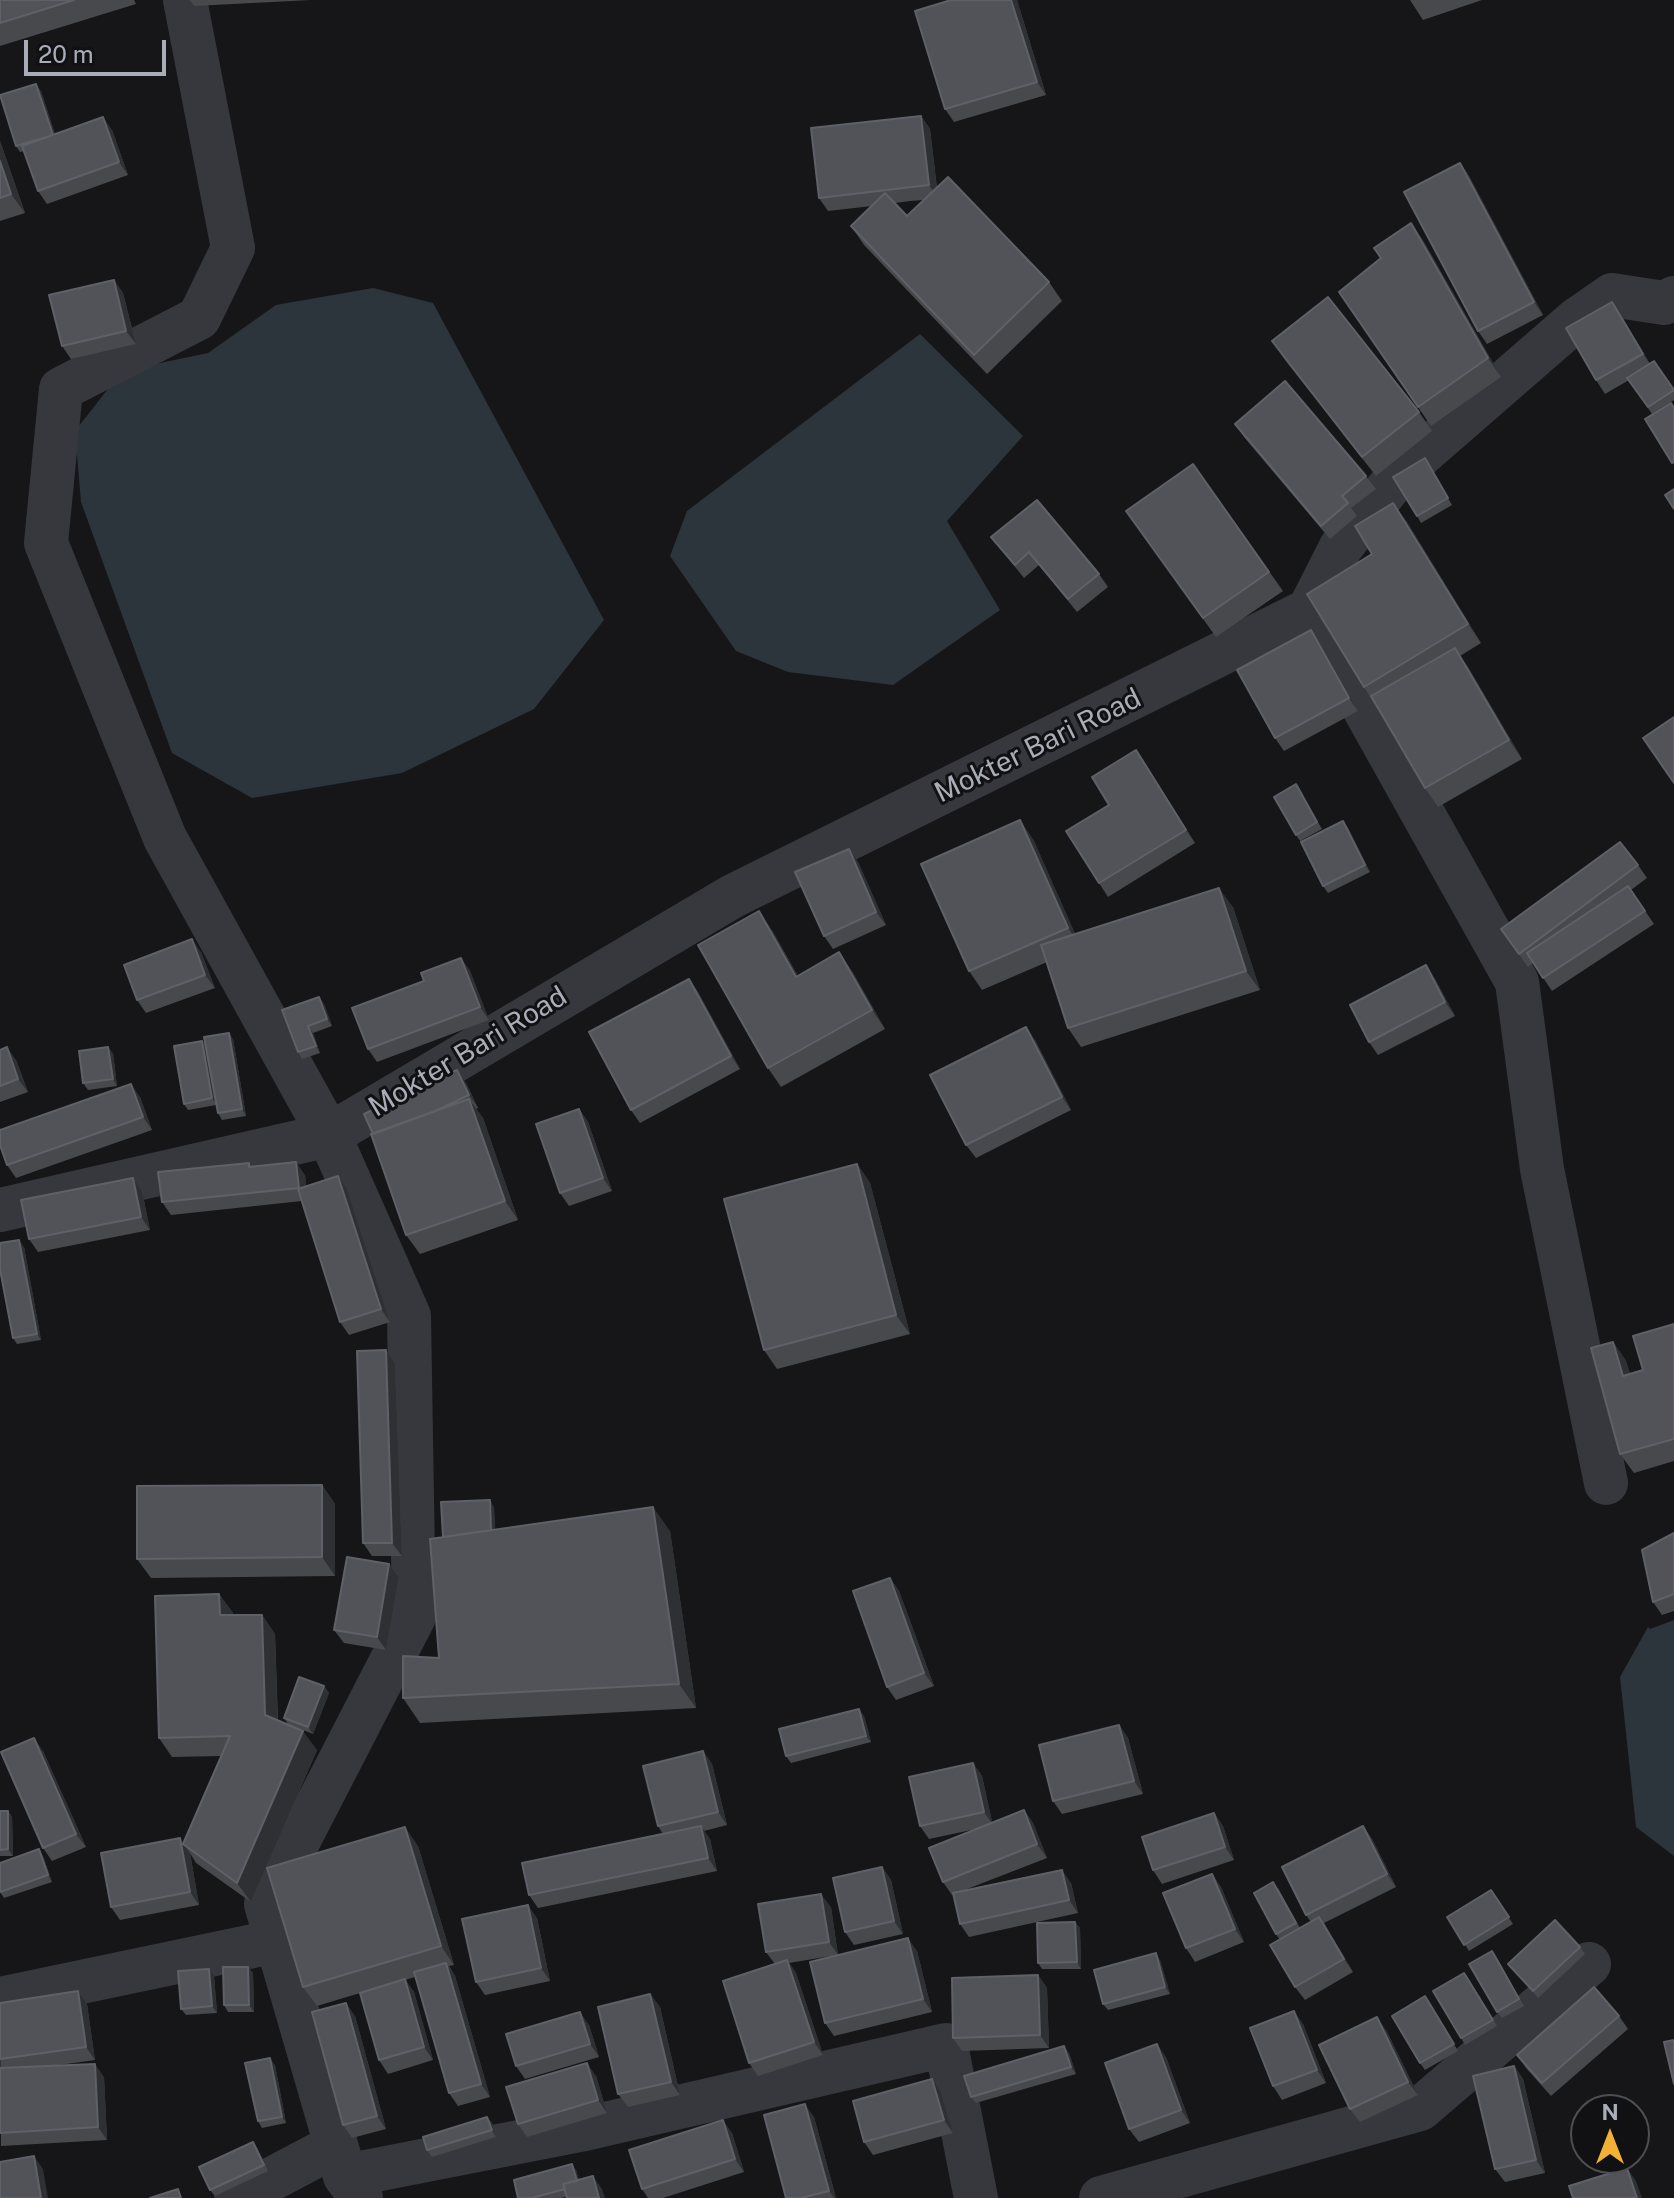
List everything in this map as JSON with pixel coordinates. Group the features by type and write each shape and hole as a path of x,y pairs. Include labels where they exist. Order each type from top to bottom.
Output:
{"street":[{"path":"185,0 233,248 199,318 61,389 46,543 165,838 329,1135 409,1316 414,1617 266,1904 347,2173"},
{"path":"1606,1483 1542,1169 1517,982 1309,610 1341,547 1400,473 1576,320 1612,295 1664,303 1674,298"},
{"name":"Mokter Bari Road","path":"0,1210 329,1135 733,896 1309,610"},
{"path":"0,1999 277,1941"},
{"path":"1101,2198 1420,2109 1589,1964"},
{"path":"236,2198 347,2173 580,2130 946,2045 976,2198"}],"shaded area":[{"path":"373,288 433,303 604,620 534,709 402,773 252,798 172,753 81,502 75,431 122,371 208,353 276,305"},
{"path":"920,334 1023,436 947,521 1000,610 893,685 788,672 736,651 670,556 687,511"},
{"path":"1674,1620 1674,1856 1636,1827 1620,1677 1648,1627 1650,1629"}],"building":[{"path":"0,0 74,0 0,23"},
{"path":"951,0 1011,0 1037,82 945,109 915,11"},
{"path":"36,84 53,135 16,146 0,95"},
{"path":"921,116 929,185 819,198 811,128"},
{"path":"103,117 119,162 38,191 22,146"},
{"path":"0,161 11,194 0,198"},
{"path":"1460,163 1534,302 1478,331 1404,192"},
{"path":"948,177 1049,282 974,355 851,226 885,193 907,216"},
{"path":"1411,223 1488,358 1418,407 1339,292 1381,258 1374,248"},
{"path":"114,280 126,331 62,346 49,295"},
{"path":"1328,297 1419,412 1362,457 1272,341"},
{"path":"1612,302 1643,354 1596,380 1566,328"},
{"path":"1654,361 1674,390 1648,407 1627,378"},
{"path":"1285,381 1366,476 1342,496 1348,503 1321,526 1235,424"},
{"path":"1671,403 1674,408 1672,463 1645,419"},
{"path":"1425,458 1448,498 1417,516 1393,477"},
{"path":"1193,464 1269,572 1203,618 1126,511"},
{"path":"1674,489 1674,509 1665,495"},
{"path":"1037,500 1099,574 1068,599 1029,552 1015,565 991,537"},
{"path":"1393,503 1468,624 1364,687 1307,594 1372,554 1355,526"},
{"path":"1311,630 1349,698 1275,738 1237,670"},
{"path":"1455,648 1509,740 1425,788 1371,696"},
{"path":"1674,717 1674,783 1643,738"},
{"path":"1136,750 1186,830 1099,883 1066,831 1109,805 1092,777"},
{"path":"1296,784 1317,822 1296,835 1274,797"},
{"path":"1020,820 1068,928 969,971 921,864"},
{"path":"1343,821 1365,865 1323,886 1301,842"},
{"path":"1620,842 1638,865 1519,954 1501,929"},
{"path":"849,849 876,912 824,936 795,872"},
{"path":"1628,886 1645,911 1543,978 1527,953"},
{"path":"1219,888 1246,971 1068,1028 1041,945"},
{"path":"759,911 796,977 839,952 872,1010 768,1068 698,945"},
{"path":"192,939 205,975 137,1000 124,965"},
{"path":"461,958 480,1007 368,1049 352,1008 424,981 421,973"},
{"path":"1426,965 1445,1002 1369,1042 1350,1005"},
{"path":"689,979 731,1056 631,1110 589,1032"},
{"path":"319,997 327,1019 308,1026 316,1046 298,1052 282,1010"},
{"path":"1026,1027 1062,1097 966,1145 930,1075"},
{"path":"229,1033 242,1109 218,1113 204,1037"},
{"path":"202,1041 212,1098 184,1104 174,1046"},
{"path":"7,1047 18,1079 0,1086 0,1050"},
{"path":"108,1047 113,1079 83,1083 79,1051"},
{"path":"457,1070 469,1095 373,1134 364,1114"},
{"path":"131,1084 143,1117 7,1165 0,1145 0,1130"},
{"path":"469,1099 505,1201 406,1235 371,1134"},
{"path":"579,1109 603,1178 560,1193 536,1124"},
{"path":"296,1162 299,1188 162,1202 158,1172"},
{"path":"857,1164 896,1315 764,1350 724,1199"},
{"path":"338,1176 381,1309 340,1322 298,1189"},
{"path":"133,1178 141,1217 29,1239 21,1200"},
{"path":"19,1240 37,1334 13,1338 0,1269 0,1243"},
{"path":"1674,1324 1674,1439 1620,1454 1591,1348 1613,1342 1623,1376 1643,1370 1633,1336"},
{"path":"386,1350 392,1543 363,1543 357,1351"},
{"path":"322,1485 322,1557 137,1559 137,1486"},
{"path":"490,1500 491,1530 443,1537 441,1502"},
{"path":"653,1507 679,1684 403,1698 403,1656 439,1658 430,1539"},
{"path":"1674,1533 1674,1594 1653,1602 1642,1550"},
{"path":"347,1557 389,1564 377,1637 334,1630"},
{"path":"890,1578 924,1673 887,1687 853,1591"},
{"path":"219,1594 220,1615 262,1615 265,1715 303,1731 237,1883 183,1844 230,1736 159,1738 155,1596"},
{"path":"299,1677 324,1686 308,1727 284,1718"},
{"path":"859,1709 866,1736 786,1756 779,1729"},
{"path":"1119,1725 1134,1781 1053,1801 1039,1745"},
{"path":"34,1738 76,1834 43,1848 1,1752"},
{"path":"703,1751 718,1812 658,1826 643,1766"},
{"path":"973,1763 984,1812 920,1826 909,1777"},
{"path":"1024,1810 1037,1844 943,1882 929,1848"},
{"path":"0,1811 8,1811 8,1849 0,1850"},
{"path":"1214,1813 1225,1847 1153,1870 1142,1837"},
{"path":"701,1826 708,1858 529,1895 522,1863"},
{"path":"1363,1826 1387,1874 1306,1915 1282,1867"},
{"path":"405,1827 441,1946 303,1987 267,1868"},
{"path":"180,1838 190,1892 111,1907 101,1853"},
{"path":"39,1849 48,1875 0,1892 0,1863"},
{"path":"882,1867 894,1921 845,1932 833,1878"},
{"path":"1062,1870 1069,1900 960,1924 953,1893"},
{"path":"1212,1874 1235,1929 1186,1948 1163,1893"},
{"path":"1273,1882 1296,1923 1276,1934 1254,1893"},
{"path":"1491,1890 1509,1917 1464,1945 1447,1917"},
{"path":"821,1894 829,1942 766,1952 758,1904"},
{"path":"528,1905 541,1968 476,1982 462,1919"},
{"path":"1319,1917 1344,1959 1295,1987 1270,1945"},
{"path":"1555,1920 1580,1947 1533,1991 1508,1964"},
{"path":"1075,1922 1077,1962 1038,1963 1037,1923"},
{"path":"908,1938 923,1999 825,2023 810,1962"},
{"path":"1492,1951 1519,1999 1497,2012 1469,1964"},
{"path":"1156,1953 1165,1987 1103,2004 1094,1970"},
{"path":"787,1960 814,2042 749,2063 723,1981"},
{"path":"446,1963 481,2084 449,2093 414,1972"},
{"path":"223,1967 248,1967 249,2005 224,2005"},
{"path":"209,1969 212,2006 181,2009 178,1971"},
{"path":"1464,1973 1493,2020 1461,2038 1433,1991"},
{"path":"1038,1975 1040,2035 953,2038 952,1978"},
{"path":"405,1979 424,2047 379,2060 360,1993"},
{"path":"1594,1987 1619,2016 1542,2083 1517,2055"},
{"path":"78,1991 86,2047 0,2059 0,2003"},
{"path":"650,1994 671,2082 618,2094 598,2007"},
{"path":"1425,1996 1454,2044 1420,2063 1392,2016"},
{"path":"346,2003 377,2116 343,2125 312,2012"},
{"path":"1294,2011 1317,2070 1273,2086 1250,2028"},
{"path":"580,2012 590,2044 516,2066 506,2034"},
{"path":"1377,2017 1408,2082 1350,2109 1319,2045"},
{"path":"1674,2040 1674,2084 1664,2042"},
{"path":"1157,2044 1181,2110 1129,2129 1105,2063"},
{"path":"1064,2046 1071,2067 971,2097 964,2076"},
{"path":"270,2058 282,2117 258,2121 245,2063"},
{"path":"587,2063 598,2100 518,2124 506,2087"},
{"path":"95,2064 98,2127 0,2133 0,2068"},
{"path":"1514,2066 1536,2160 1495,2169 1473,2076"},
{"path":"932,2079 944,2120 864,2142 853,2101"},
{"path":"805,2104 829,2191 801,2198 786,2198 764,2115"},
{"path":"487,2117 492,2130 427,2150 423,2137"},
{"path":"723,2120 735,2159 642,2189 629,2150"},
{"path":"253,2142 264,2165 210,2190 199,2167"},
{"path":"34,2156 41,2198 0,2198 0,2162"},
{"path":"572,2164 577,2181 563,2184 565,2189 532,2198 518,2198 514,2180"},
{"path":"1608,2174 1629,2174 1637,2198 1573,2198 1569,2186"},
{"path":"593,2176 599,2198 567,2198 563,2184"},
{"path":"178,2189 181,2198 150,2198"}]}
